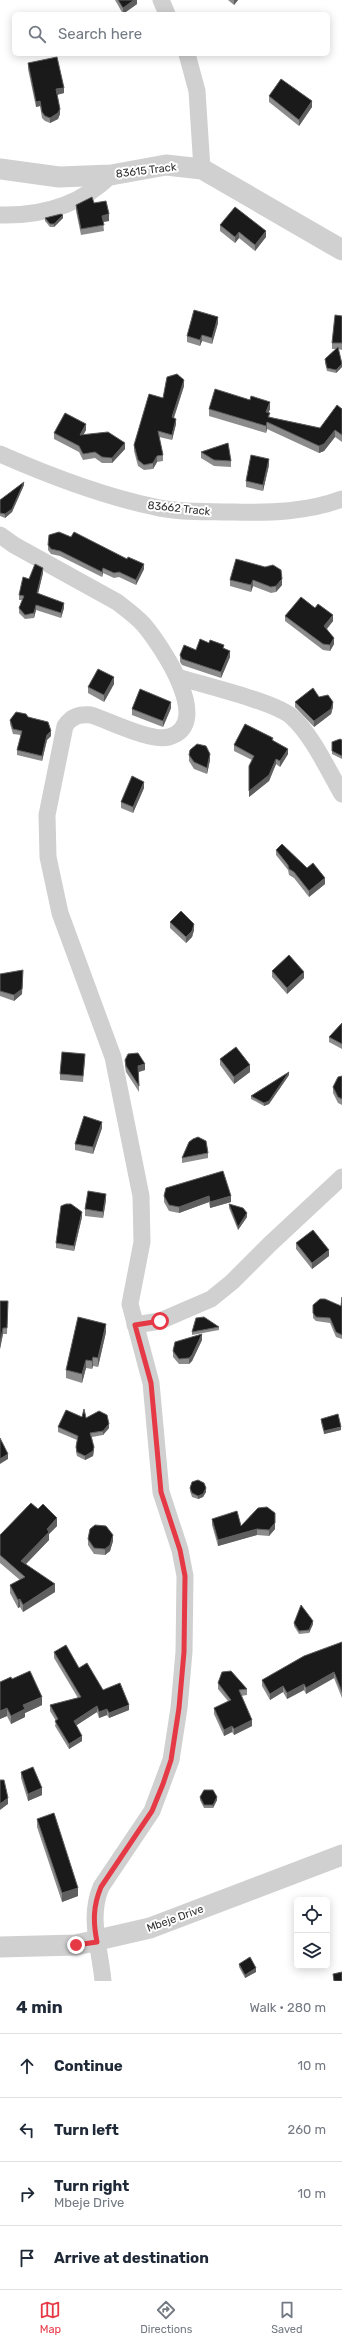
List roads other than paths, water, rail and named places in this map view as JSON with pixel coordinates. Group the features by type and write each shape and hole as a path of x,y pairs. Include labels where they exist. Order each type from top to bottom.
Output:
{"street":[{"path":"161,0 166,12"},
{"path":"188,56 197,91 202,169"},
{"name":"83615 Track","path":"0,169 59,177 111,175 166,165 202,169 342,250"},
{"path":"0,215 26,214 64,206 94,192 111,175"},
{"name":"83662 Track","path":"0,454 41,472 108,495 156,508 258,513 300,510 328,505 342,499"},
{"path":"0,535 14,545 117,602 130,612 144,626 178,677 187,699 187,715 176,734 169,737 152,736 82,714 70,719 66,726 47,815 46,836 52,885 60,913 113,1057 141,1196 142,1242 130,1304 151,1383 161,1492 180,1550 185,1576 184,1652 179,1708 171,1760 152,1811 101,1887 95,1900 94,1927 103,1981"},
{"path":"178,677 275,707 291,716 302,728 342,794"},
{"path":"135,1325 160,1321 211,1299 232,1282 342,1177"},
{"name":"Mbeje Drive","path":"0,1947 76,1945 97,1942 150,1928 342,1855"}]}
